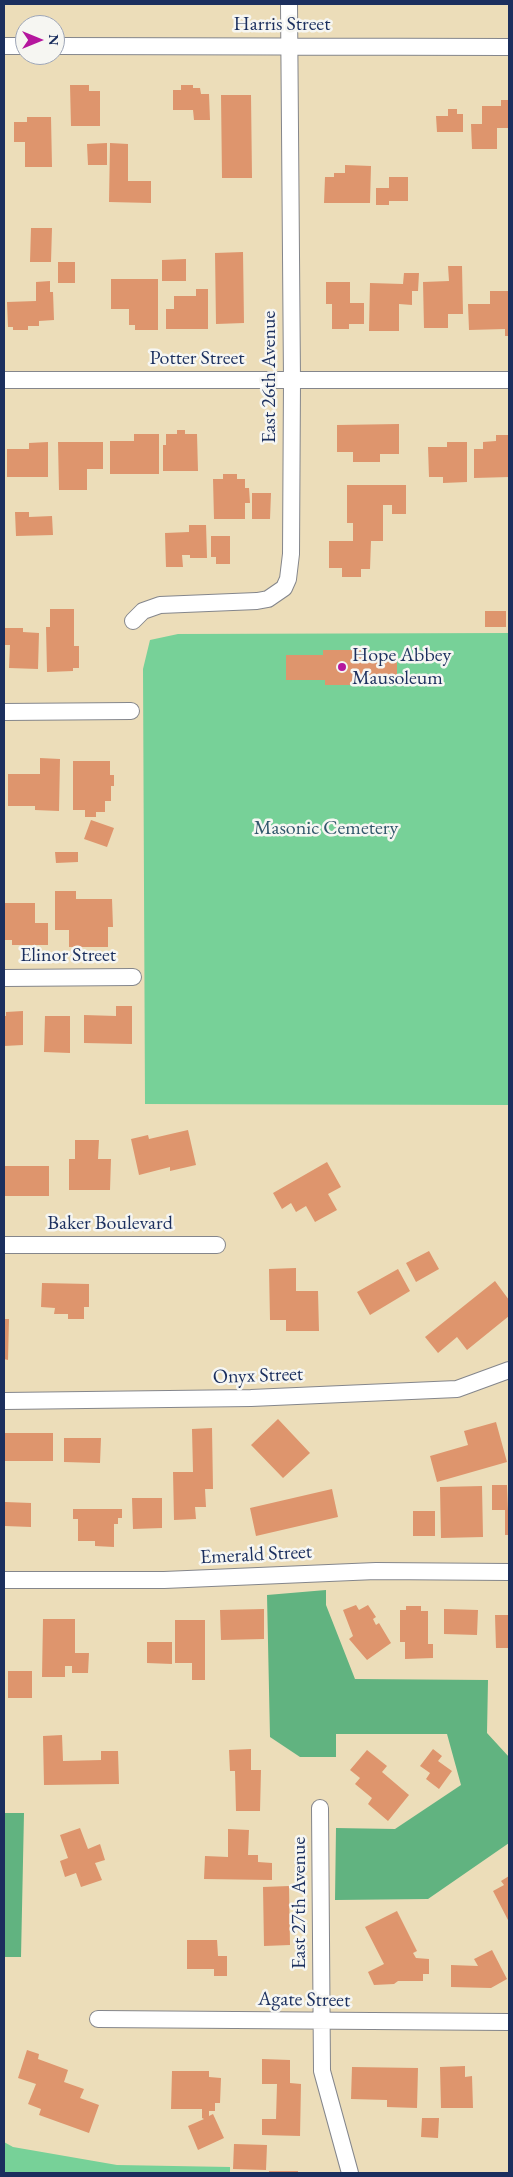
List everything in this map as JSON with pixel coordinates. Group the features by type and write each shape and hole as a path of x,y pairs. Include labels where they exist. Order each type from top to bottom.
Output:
{"street":[{"name":"East 26th Avenue","path":"133,621 142,611 160,605 257,601 268,598 284,588 288,579 291,560 292,381 289,4"},
{"name":"Harris Street","path":"65,46 509,47"},
{"name":"Potter Street","path":"4,380 509,380"},
{"path":"4,712 131,711"},
{"name":"Elinor Street","path":"4,978 133,977"},
{"name":"Baker Boulevard","path":"4,1245 216,1245"},
{"name":"Onyx Street","path":"4,1401 251,1398 457,1389 509,1370"},
{"name":"Emerald Street","path":"4,1580 164,1580 360,1571 509,1572"},
{"name":"East 27th Avenue","path":"320,1808 323,2082 350,2173"},
{"name":"Agate Street","path":"98,2018 322,2022 509,2022"}],"green space":[{"name":"Masonic Cemetery","path":"509,633 509,1105 145,1104 143,669 150,640 178,634"},
{"path":"326,1590 326,1605 355,1679 488,1680 487,1733 509,1757 509,1843 428,1899 335,1900 336,1828 395,1829 461,1785 447,1734 336,1734 336,1757 300,1757 270,1737 267,1595"},
{"path":"4,1813 24,1813 21,1957 4,1957"},
{"path":"4,2142 13,2147 117,2165 230,2167 230,2173 4,2173"}],"building":[{"path":"70,85 89,85 89,91 100,91 100,126 71,126"},
{"path":"181,85 193,85 193,88 200,88 201,94 209,94 210,120 194,120 193,110 173,110 173,90 181,90"},
{"path":"221,95 251,95 252,178 222,178"},
{"path":"501,100 509,100 509,128 497,128 497,149 472,149 471,124 482,124 482,106 501,106"},
{"path":"448,109 457,109 457,114 463,114 463,132 437,132 436,116 448,116"},
{"path":"27,117 51,117 52,167 25,167 25,142 14,142 14,122 27,122"},
{"path":"107,143 107,165 88,165 87,144"},
{"path":"110,143 128,144 128,181 151,181 151,203 109,202"},
{"path":"345,165 371,166 370,203 324,203 325,177 334,177 334,173 345,173"},
{"path":"389,177 408,177 408,201 389,201 389,205 376,205 376,188 389,188"},
{"path":"31,228 52,228 51,262 30,262"},
{"path":"243,252 244,323 216,324 215,253"},
{"path":"186,259 186,281 162,281 162,260"},
{"path":"58,262 75,262 75,283 58,283"},
{"path":"448,266 462,266 463,314 448,314 448,328 424,328 423,282 449,281"},
{"path":"404,273 419,273 418,291 412,291 412,305 399,304 399,331 369,331 370,283 403,284"},
{"path":"111,279 158,279 158,330 135,330 135,325 129,325 129,309 111,309"},
{"path":"50,281 50,292 53,292 54,320 39,321 39,326 28,326 28,330 13,330 13,327 8,327 7,302 36,301 36,282"},
{"path":"326,282 350,282 350,303 364,303 364,324 349,324 349,329 332,329 332,304 326,304"},
{"path":"196,289 208,289 208,329 166,329 166,309 174,309 174,296 196,296"},
{"path":"490,291 509,291 509,336 505,336 505,329 469,330 468,304 490,304"},
{"path":"399,424 399,454 380,454 380,462 353,462 353,452 337,452 337,425"},
{"path":"177,430 185,430 185,434 197,434 198,471 163,471 163,445 166,445 166,434 177,434"},
{"path":"134,434 159,434 159,474 110,474 110,441 134,441"},
{"path":"496,435 509,435 509,477 474,478 474,449 483,449 483,442 496,441"},
{"path":"48,442 48,477 7,477 7,449 29,449 29,443"},
{"path":"58,442 103,442 103,469 87,469 87,490 59,490"},
{"path":"447,442 467,442 467,482 443,483 443,477 429,477 428,447 447,447"},
{"path":"223,474 237,474 237,479 245,479 245,488 249,488 250,503 245,503 245,519 214,519 213,479 223,479"},
{"path":"347,485 406,485 406,514 392,514 392,505 383,505 383,541 371,541 370,569 361,569 361,577 342,577 342,568 329,568 329,541 353,541 353,523 347,523"},
{"path":"252,493 271,493 270,519 252,519"},
{"path":"15,512 29,512 29,517 52,516 53,535 16,536"},
{"path":"189,525 206,525 207,558 190,558 190,555 182,555 183,567 166,567 165,533 189,532"},
{"path":"211,536 230,536 230,564 216,564 216,557 211,557"},
{"path":"50,609 74,609 74,646 79,646 79,668 73,668 73,671 47,672 46,627 50,627"},
{"path":"485,611 506,611 506,627 485,627"},
{"path":"5,628 23,628 23,632 39,633 38,669 9,668 10,645 5,645"},
{"name":"Hope Abbey Mausoleum","path":"323,650 361,650 361,654 397,654 397,680 359,680 359,685 325,685 325,680 286,680 286,655 323,655"},
{"path":"40,758 60,759 59,811 35,810 35,806 8,806 8,774 40,774"},
{"path":"73,761 110,761 110,775 114,775 114,786 111,786 111,801 105,801 105,812 96,812 96,817 85,817 85,810 73,810"},
{"path":"91,820 114,828 107,847 84,839"},
{"path":"55,852 78,852 78,862 56,863"},
{"path":"55,891 76,891 76,899 112,899 113,927 108,927 108,947 69,947 69,930 55,930"},
{"path":"4,903 35,903 35,923 48,923 48,945 12,945 12,940 4,940"},
{"path":"116,1006 132,1006 132,1044 84,1043 84,1015 116,1016"},
{"path":"23,1011 23,1045 4,1046 4,1016 6,1016 6,1012"},
{"path":"45,1016 70,1016 70,1053 44,1052"},
{"path":"188,1130 196,1165 170,1171 170,1167 139,1175 131,1139 148,1135 149,1139"},
{"path":"75,1140 99,1140 98,1159 111,1159 110,1190 69,1190 69,1159 75,1159"},
{"path":"327,1162 341,1187 328,1194 337,1210 315,1222 306,1206 296,1212 291,1203 282,1209 273,1193"},
{"path":"4,1166 49,1166 49,1196 4,1196"},
{"path":"429,1251 439,1269 416,1282 406,1263"},
{"path":"296,1268 296,1291 318,1291 319,1331 286,1331 286,1320 270,1320 269,1269"},
{"path":"398,1269 410,1291 370,1315 357,1292"},
{"path":"495,1281 509,1300 509,1316 467,1350 457,1337 438,1353 425,1337"},
{"path":"42,1283 89,1284 89,1307 84,1307 84,1319 68,1319 68,1314 54,1314 55,1308 41,1307"},
{"path":"4,1319 9,1319 8,1360 4,1359"},
{"path":"278,1419 310,1453 283,1478 251,1445"},
{"path":"496,1422 507,1462 437,1482 430,1456 468,1445 464,1431"},
{"path":"212,1428 213,1489 205,1489 206,1507 195,1507 196,1519 174,1520 173,1472 193,1472 192,1429"},
{"path":"4,1433 53,1433 53,1461 4,1461"},
{"path":"64,1438 101,1438 100,1463 64,1462"},
{"path":"492,1485 507,1485 509,1535 505,1535 505,1510 492,1510"},
{"path":"482,1486 483,1537 441,1538 440,1487"},
{"path":"332,1489 338,1517 256,1536 250,1508"},
{"path":"132,1498 162,1498 162,1528 133,1529"},
{"path":"5,1502 31,1503 31,1527 5,1526"},
{"path":"73,1509 122,1509 122,1518 118,1518 118,1524 114,1524 114,1547 95,1546 95,1541 78,1541 78,1519 73,1519"},
{"path":"413,1511 435,1511 435,1536 413,1536"},
{"path":"356,1605 359,1610 368,1605 376,1617 373,1619 376,1625 379,1623 391,1643 367,1660 349,1639 353,1636 343,1610"},
{"path":"406,1606 421,1606 421,1611 428,1611 428,1644 433,1644 433,1658 405,1659 405,1642 400,1642 400,1610 406,1610"},
{"path":"264,1609 264,1639 221,1640 220,1610"},
{"path":"444,1609 478,1610 477,1635 444,1634"},
{"path":"495,1615 509,1615 509,1648 496,1648"},
{"path":"43,1619 75,1619 75,1653 89,1653 88,1673 72,1673 72,1666 65,1666 65,1677 42,1677"},
{"path":"175,1620 205,1620 205,1680 192,1680 192,1663 175,1663"},
{"path":"147,1642 172,1642 172,1664 147,1663"},
{"path":"8,1671 32,1671 32,1698 8,1698"},
{"path":"62,1735 63,1761 101,1760 101,1751 118,1751 119,1784 44,1785 43,1736"},
{"path":"251,1749 251,1770 261,1770 260,1811 236,1811 235,1771 230,1771 229,1750"},
{"path":"433,1749 442,1756 438,1761 452,1771 439,1789 426,1779 430,1773 420,1766"},
{"path":"367,1750 387,1766 382,1772 409,1795 388,1821 368,1804 372,1798 355,1784 360,1778 350,1770"},
{"path":"80,1828 88,1849 100,1844 105,1860 95,1863 102,1880 81,1887 76,1873 65,1877 60,1861 68,1858 60,1835"},
{"path":"228,1829 249,1830 248,1855 258,1855 258,1862 272,1863 272,1880 204,1879 205,1856 228,1857"},
{"path":"509,1876 509,1922 493,1891 504,1885 501,1881"},
{"path":"289,1886 290,1945 264,1946 263,1887"},
{"path":"397,1911 417,1951 413,1953 416,1958 429,1959 429,1974 423,1974 423,1981 398,1981 394,1984 374,1985 368,1972 384,1964 365,1927"},
{"path":"187,1940 217,1940 218,1956 227,1956 227,1976 214,1976 214,1969 187,1969"},
{"path":"492,1950 507,1979 491,1988 451,1987 451,1965 478,1966 474,1959"},
{"path":"27,2050 39,2054 38,2059 68,2070 64,2082 84,2089 80,2098 99,2105 89,2133 39,2115 41,2109 28,2104 36,2084 18,2078"},
{"path":"262,2059 290,2060 290,2083 301,2084 300,2136 262,2135 262,2119 276,2119 277,2084 262,2084"},
{"path":"465,2066 465,2077 472,2076 473,2108 441,2108 440,2067"},
{"path":"352,2067 418,2068 417,2108 387,2107 387,2100 351,2099"},
{"path":"172,2071 209,2071 209,2077 221,2078 220,2103 215,2103 215,2111 209,2111 209,2116 213,2114 224,2138 198,2150 188,2126 204,2119 202,2118 202,2109 171,2109"},
{"path":"422,2118 439,2118 438,2138 421,2137"},
{"path":"234,2144 267,2145 266,2170 233,2169"},
{"path":"269,2171 298,2171 298,2173 269,2173"}],"place":[{"name":"Hope Abbey Mausoleum","path":"342,667"}]}
